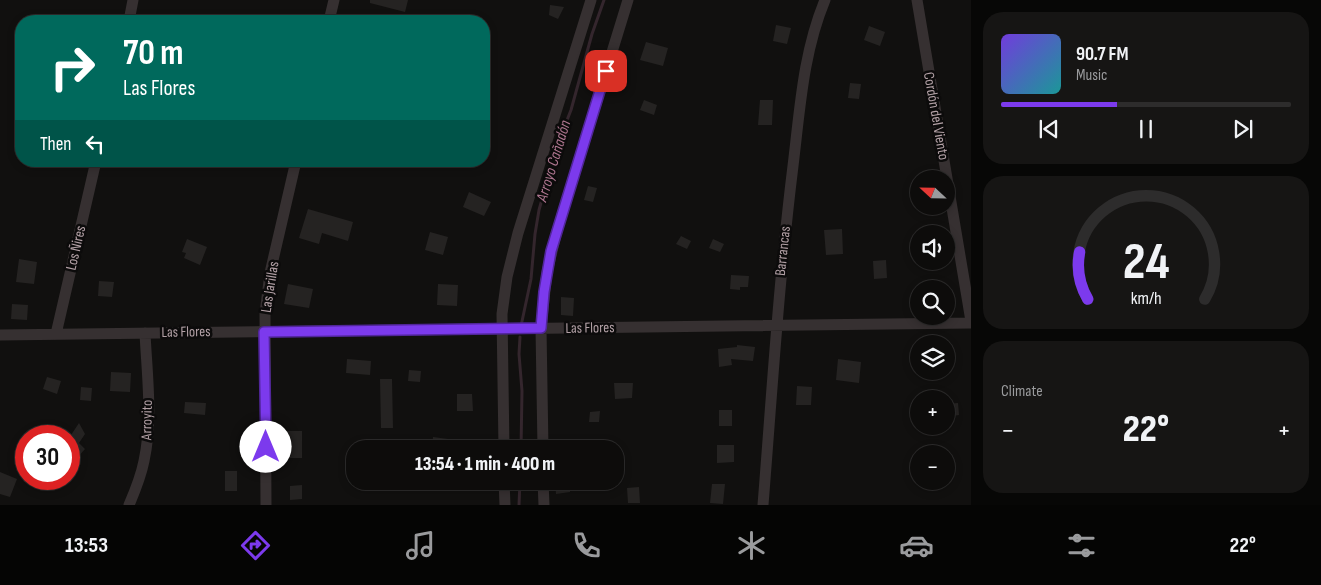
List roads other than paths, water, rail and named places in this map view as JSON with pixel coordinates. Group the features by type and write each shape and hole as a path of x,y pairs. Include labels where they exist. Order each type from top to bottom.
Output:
{"street":[{"path":"130,15 134,0"},
{"path":"330,15 334,0"},
{"path":"504,440 502,329 504,296 511,256 590,0"},
{"path":"543,440 541,328 547,272 556,231 628,0"},
{"name":"Barrancas","path":"763,505 783,246 805,65 815,26 825,0"},
{"name":"Cordón del Viento","path":"917,0 971,322"},
{"name":"Los Ñires","path":"56,334 95,167"},
{"name":"Las Jarillas","path":"266,505 264,332 270,274 295,167"},
{"name":"Las Flores","path":"0,335 971,322"},
{"name":"Arroyito","path":"130,505 142,473 147,445 148,411 145,333"},
{"path":"504,490 504,505"},
{"path":"544,490 544,505"}],"waterway":[{"name":"Arroyo Cañadón","path":"521,326 531,279 539,210 558,143 571,110 592,34 604,0"},
{"name":"Arroyo Cañadón","path":"520,337 521,440"},
{"name":"Arroyo Cañadón","path":"519,505 520,490"}]}
